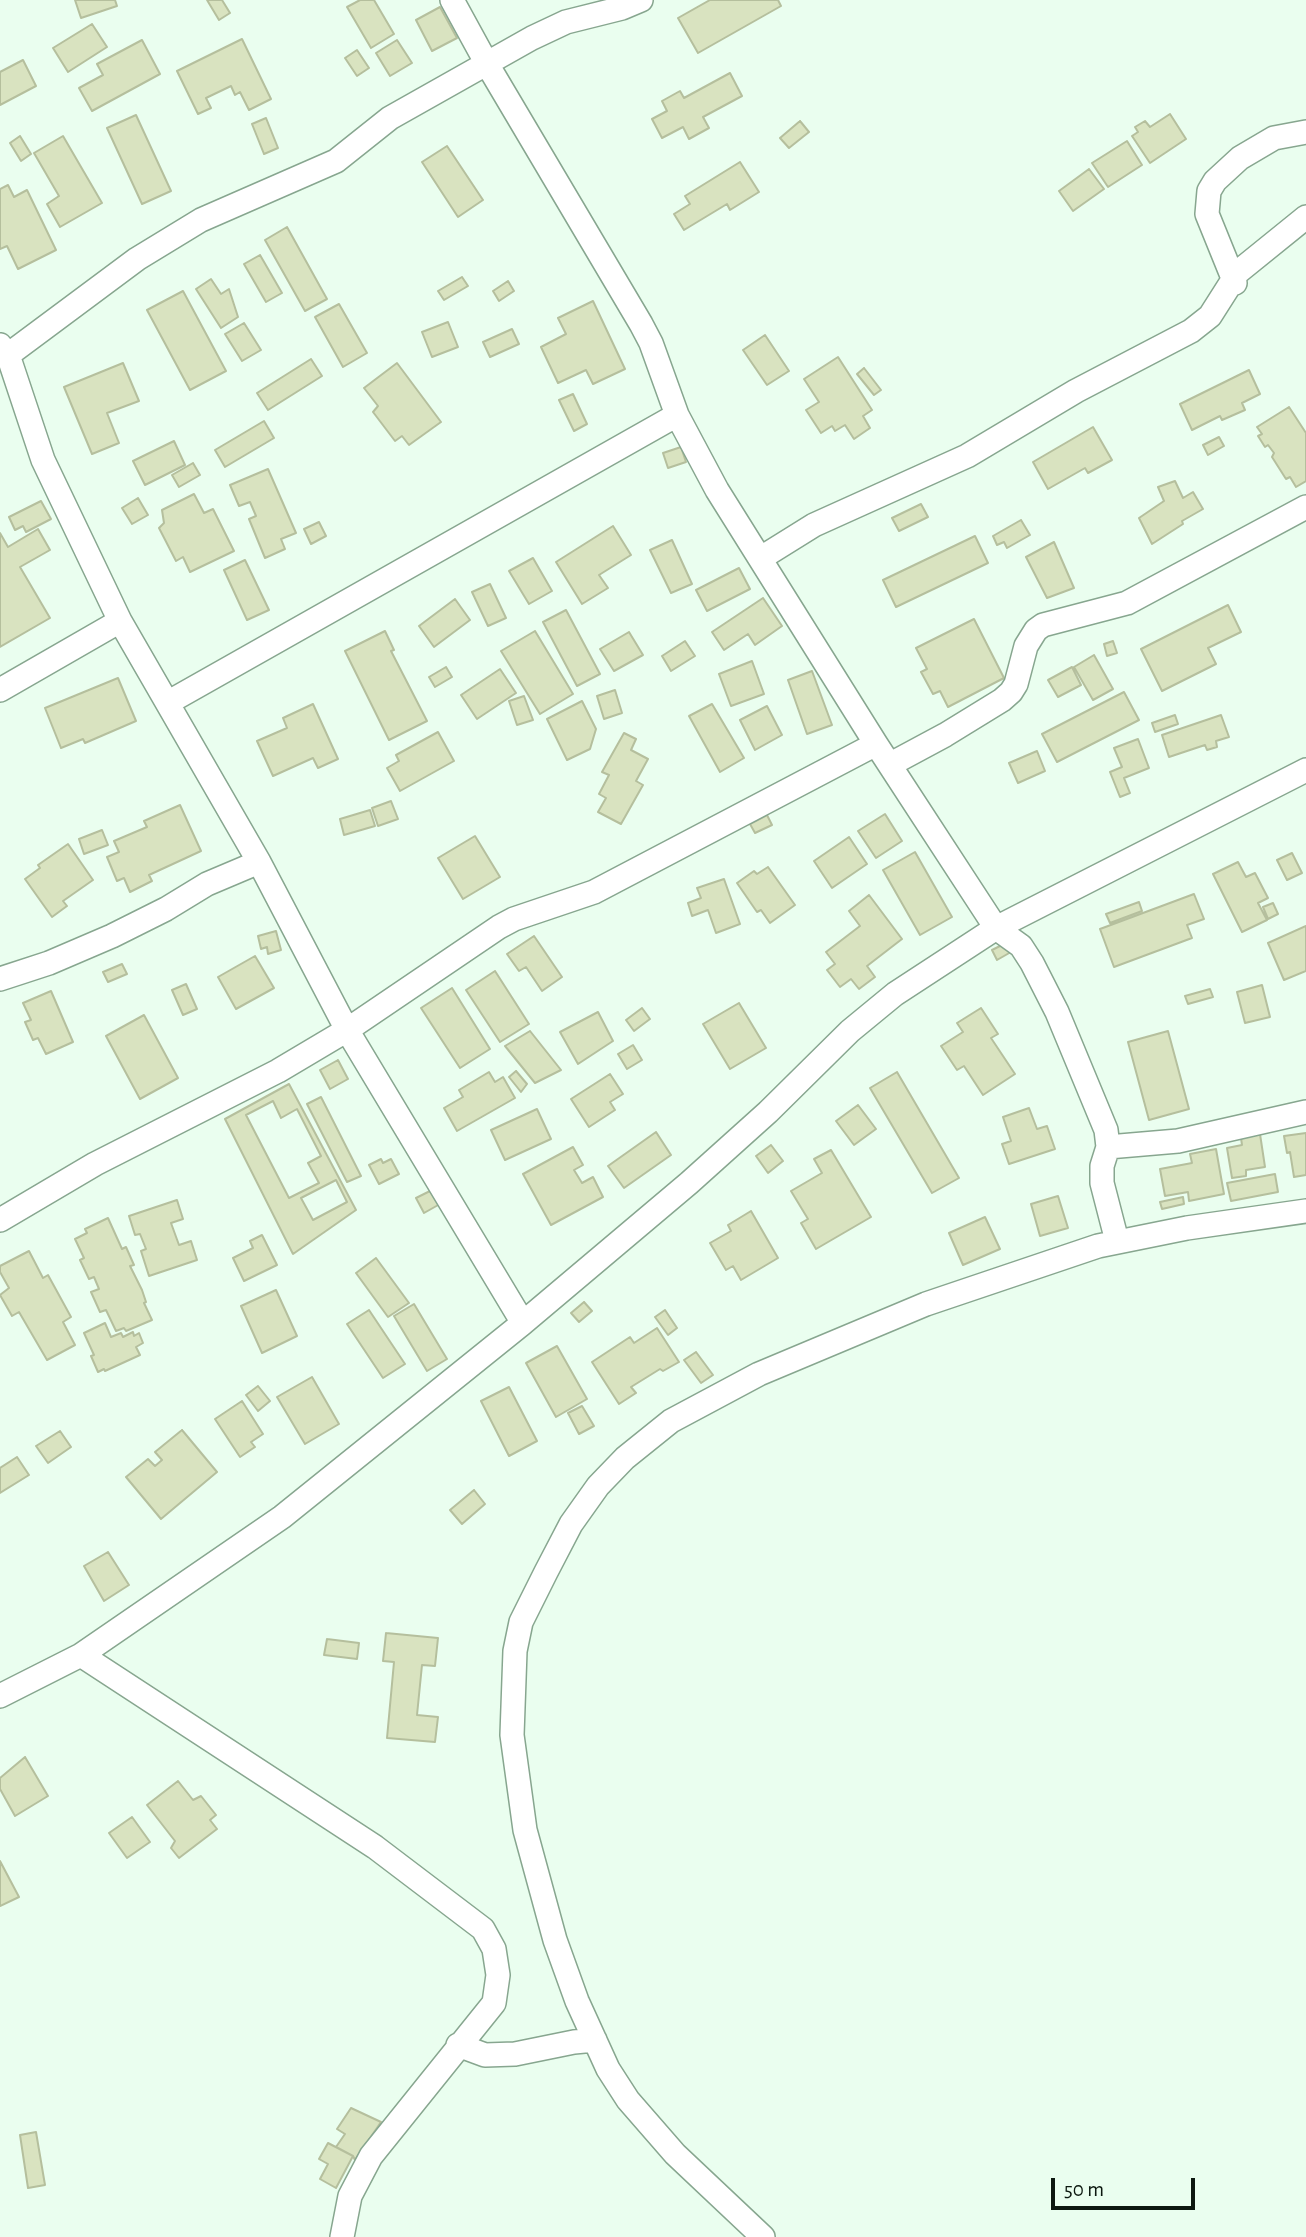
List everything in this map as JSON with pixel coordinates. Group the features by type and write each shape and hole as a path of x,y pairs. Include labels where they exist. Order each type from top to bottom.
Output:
{"street":[{"path":"452,0 641,324 659,363 677,415 718,490 876,744 996,928 1021,946 1057,1012 1104,1124 1108,1147 1102,1166 1102,1183 1117,1241"},
{"path":"523,1323 347,1030 259,862 120,621 43,460 4,350 137,259 201,220 336,161 390,118 566,22 622,8 641,0"},
{"path":"1234,281 1207,214 1209,191 1215,181 1240,158 1273,138 1306,132"},
{"path":"761,558 814,525 967,456 1076,391 1191,331 1210,316 1234,281 1306,218"},
{"path":"169,702 677,415"},
{"path":"891,764 1002,700 1016,684 1026,646 1036,630 1043,625 1127,603 1306,507"},
{"path":"0,690 120,621"},
{"path":"0,1220 95,1164 278,1071 347,1030 499,927 514,919 594,892 876,744"},
{"path":"0,1696 80,1655 282,1517 523,1323 689,1183 768,1112 850,1031 895,994 996,928 1306,770"},
{"path":"0,979 49,963 112,936 166,909 207,884 259,862"},
{"path":"1108,1147 1178,1141 1306,1112"},
{"path":"763,2237 675,2154 628,2100 608,2069 555,1940 536,1873 525,1830 512,1735 514,1651 521,1622 571,1524 598,1486 625,1458 671,1421 759,1374 926,1304 1117,1241 1258,1216 1306,1211"},
{"path":"80,1655 375,1847 483,1929 494,1949 498,1975 494,2003 371,2157 350,2196 342,2237"},
{"path":"458,2045 485,2055 596,2040"}],"building":[{"path":"75,0 115,0 117,6 81,18"},
{"path":"207,0 222,0 230,13 219,20"},
{"path":"360,0 374,0 394,34 371,48 347,7"},
{"path":"710,0 778,0 781,6 698,53 678,18"},
{"path":"440,7 457,38 432,51 416,20"},
{"path":"92,24 107,47 68,72 53,48"},
{"path":"242,39 271,99 249,110 240,92 235,95 231,86 206,98 211,108 198,114 177,71"},
{"path":"142,40 160,74 92,111 79,88 103,75 97,64"},
{"path":"397,40 412,63 390,76 376,53"},
{"path":"357,50 369,68 357,76 345,58"},
{"path":"23,60 36,86 0,105 0,72"},
{"path":"730,73 742,96 703,117 709,128 689,139 683,127 662,138 652,119 667,111 662,101 680,91 684,98"},
{"path":"1170,114 1186,139 1150,163 1132,136 1138,132 1135,127 1145,121 1150,127"},
{"path":"136,115 171,191 142,204 107,128"},
{"path":"266,118 278,148 264,154 252,124"},
{"path":"800,121 809,132 789,148 780,138"},
{"path":"20,136 31,154 21,161 10,143"},
{"path":"63,136 102,203 60,227 47,204 59,196 34,153"},
{"path":"1127,141 1142,165 1108,187 1092,163"},
{"path":"447,146 483,200 458,217 422,162"},
{"path":"740,162 759,192 730,210 727,204 684,230 674,214 690,204 685,196"},
{"path":"1089,169 1104,189 1073,211 1059,191"},
{"path":"8,185 14,197 27,190 56,250 18,269 7,246 0,249 0,189"},
{"path":"287,227 327,299 305,311 265,240"},
{"path":"260,255 282,293 266,302 244,264"},
{"path":"462,277 468,286 444,300 438,291"},
{"path":"211,279 221,294 229,289 238,317 221,328 196,289"},
{"path":"508,281 514,291 499,301 493,291"},
{"path":"183,291 226,371 190,390 147,310"},
{"path":"593,301 625,369 593,384 586,370 558,383 541,347 566,334 558,318"},
{"path":"339,304 367,353 343,367 315,317"},
{"path":"448,322 458,347 432,357 422,332"},
{"path":"244,323 261,350 242,361 225,334"},
{"path":"512,329 519,344 490,357 483,342"},
{"path":"765,335 789,371 767,385 743,350"},
{"path":"838,357 872,410 863,416 870,428 854,439 845,425 835,431 832,426 821,433 806,410 819,402 804,379"},
{"path":"311,359 322,376 268,410 257,393"},
{"path":"123,363 139,401 107,413 119,443 92,454 64,387"},
{"path":"397,363 441,422 409,445 402,436 395,441 373,412 378,406 364,388"},
{"path":"864,368 881,390 874,395 857,374"},
{"path":"1249,370 1260,394 1242,403 1245,410 1222,420 1220,416 1192,430 1180,404"},
{"path":"573,394 587,424 574,431 559,400"},
{"path":"1289,407 1306,433 1306,481 1296,487 1290,477 1286,479 1268,445 1265,447 1258,436 1262,434 1257,427"},
{"path":"264,421 274,438 225,467 215,450"},
{"path":"1093,427 1112,460 1088,473 1085,468 1048,489 1033,462"},
{"path":"1219,437 1224,446 1208,455 1203,445"},
{"path":"174,441 185,465 145,485 133,461"},
{"path":"681,447 686,462 668,468 663,453"},
{"path":"193,463 200,475 179,487 172,475"},
{"path":"268,469 296,533 281,539 285,549 265,558 249,519 256,516 250,502 239,506 230,485"},
{"path":"1175,481 1183,498 1193,492 1203,509 1152,544 1139,518 1164,501 1158,487"},
{"path":"194,494 204,513 213,509 234,551 190,572 183,557 176,561 159,528 164,523 162,510"},
{"path":"138,498 148,515 132,524 122,508"},
{"path":"41,501 51,519 26,532 23,526 15,530 9,517"},
{"path":"921,504 928,517 899,531 892,518"},
{"path":"1021,520 1030,535 1007,548 1004,542 997,545 993,536"},
{"path":"319,522 326,536 311,544 304,529"},
{"path":"613,526 631,555 599,575 608,588 582,604 556,562"},
{"path":"38,529 50,550 20,567 50,618 0,647 0,533 8,547"},
{"path":"975,536 988,563 896,607 883,580"},
{"path":"672,540 692,584 671,593 650,550"},
{"path":"1054,542 1074,588 1047,598 1026,557"},
{"path":"533,558 552,591 529,604 509,571"},
{"path":"245,560 269,610 247,620 224,570"},
{"path":"739,568 750,589 707,611 696,590"},
{"path":"490,584 506,618 488,626 472,592"},
{"path":"763,598 782,626 755,645 748,634 724,650 712,632"},
{"path":"455,599 470,620 434,647 419,626"},
{"path":"1228,605 1241,632 1208,648 1216,664 1162,691 1141,649"},
{"path":"566,610 600,674 577,686 543,622"},
{"path":"974,619 1004,678 948,707 940,691 933,694 921,672 927,669 916,648"},
{"path":"385,631 394,650 391,651 427,721 389,740 345,651"},
{"path":"535,631 573,694 540,714 501,651"},
{"path":"629,632 643,655 614,671 600,649"},
{"path":"685,641 695,656 671,671 662,656"},
{"path":"1113,641 1117,653 1107,656 1104,644"},
{"path":"1094,655 1113,689 1093,700 1074,667"},
{"path":"752,661 764,694 731,706 719,674"},
{"path":"446,667 452,677 435,687 429,677"},
{"path":"1072,667 1081,685 1058,697 1048,680"},
{"path":"500,669 516,693 477,719 461,695"},
{"path":"812,671 832,725 807,734 788,680"},
{"path":"118,678 136,721 85,743 83,739 61,748 45,708"},
{"path":"615,690 622,713 604,719 597,696"},
{"path":"1124,692 1139,720 1057,762 1042,734"},
{"path":"524,696 533,720 517,725 509,701"},
{"path":"582,701 596,729 590,749 567,760 547,719"},
{"path":"313,704 338,759 318,768 313,758 273,776 257,741 287,728 283,718"},
{"path":"712,704 744,758 720,772 689,716"},
{"path":"767,706 782,735 755,750 740,720"},
{"path":"1175,715 1178,724 1155,732 1152,723"},
{"path":"1221,715 1229,737 1216,741 1217,747 1207,750 1205,745 1169,757 1162,735"},
{"path":"438,732 454,761 400,791 387,768 399,761 396,755"},
{"path":"624,733 636,739 631,750 648,759 636,781 643,785 621,824 598,812 606,798 599,794 609,775 602,772"},
{"path":"1138,739 1149,768 1124,778 1130,793 1120,797 1110,772 1122,767 1114,748"},
{"path":"1037,751 1045,771 1018,783 1009,763"},
{"path":"391,801 398,819 378,826 372,808"},
{"path":"180,805 201,851 149,875 152,881 130,892 124,878 117,881 107,857 119,852 114,841 147,827 144,821"},
{"path":"370,810 375,826 344,835 340,819"},
{"path":"885,814 902,841 876,858 858,831"},
{"path":"767,815 772,825 755,833 750,824"},
{"path":"102,830 108,845 84,854 79,839"},
{"path":"475,836 500,877 463,899 438,858"},
{"path":"849,837 867,864 832,888 814,861"},
{"path":"68,844 93,880 63,901 67,906 52,917 25,879 40,868 38,865"},
{"path":"915,852 952,917 920,935 883,870"},
{"path":"1292,853 1302,873 1287,880 1277,860"},
{"path":"1238,862 1246,877 1255,873 1268,898 1258,903 1267,920 1242,932 1213,874"},
{"path":"768,867 795,905 770,923 761,910 757,912 737,883 754,871 757,874"},
{"path":"724,879 740,924 716,933 708,910 692,916 688,903 701,898 697,888"},
{"path":"1194,894 1204,919 1187,925 1192,938 1114,967 1100,929"},
{"path":"869,895 902,939 867,966 875,977 859,989 851,979 840,987 827,970 835,964 826,952 860,926 849,911"},
{"path":"1139,902 1142,911 1110,923 1106,914"},
{"path":"1273,903 1278,914 1268,919 1263,907"},
{"path":"1306,926 1306,971 1284,980 1268,943"},
{"path":"276,931 281,950 268,954 267,947 261,949 258,936"},
{"path":"534,936 562,977 542,991 526,967 519,971 507,954"},
{"path":"1006,943 1011,952 997,960 992,950"},
{"path":"255,956 274,988 236,1009 218,977"},
{"path":"122,964 127,974 108,982 103,972"},
{"path":"495,971 529,1024 500,1042 466,990"},
{"path":"186,984 197,1009 183,1015 172,990"},
{"path":"1262,985 1270,1017 1245,1023 1237,992"},
{"path":"452,988 490,1049 460,1068 421,1008"},
{"path":"1210,989 1213,997 1188,1004 1185,996"},
{"path":"51,991 73,1042 46,1054 38,1038 33,1040 25,1022 31,1020 23,1003"},
{"path":"739,1003 766,1048 730,1069 703,1024"},
{"path":"642,1008 650,1019 634,1031 626,1020"},
{"path":"981,1008 998,1034 991,1038 1015,1074 983,1095 964,1066 957,1070 941,1046 963,1032 957,1023"},
{"path":"598,1012 613,1041 578,1064 560,1032"},
{"path":"144,1015 178,1078 140,1099 106,1036"},
{"path":"530,1031 561,1070 535,1083 505,1046"},
{"path":"1168,1031 1189,1109 1149,1120 1128,1042"},
{"path":"633,1045 642,1060 627,1069 618,1054"},
{"path":"338,1060 348,1079 330,1089 320,1070"},
{"path":"516,1071 527,1084 521,1092 509,1077"},
{"path":"489,1072 495,1082 503,1077 515,1098 457,1131 444,1108 463,1097 459,1090"},
{"path":"897,1072 959,1178 932,1193 870,1088"},
{"path":"610,1074 623,1094 610,1102 615,1110 589,1127 571,1099"},
{"path":"289,1084 356,1210 293,1254 225,1119"},
{"path":"321,1097 361,1176 347,1182 307,1104"},
{"path":"273,1101 281,1118 297,1109 321,1156 308,1163 319,1183 289,1198 246,1115"},
{"path":"858,1105 876,1129 854,1145 836,1121"},
{"path":"1029,1108 1037,1129 1047,1126 1055,1149 1009,1164 1002,1144 1011,1141 1003,1117"},
{"path":"537,1109 551,1139 505,1160 491,1130"},
{"path":"656,1132 671,1155 624,1188 608,1166"},
{"path":"1306,1133 1306,1175 1294,1177 1284,1136"},
{"path":"1260,1134 1265,1167 1246,1170 1246,1176 1232,1178 1227,1148 1242,1145 1241,1138"},
{"path":"771,1145 783,1161 768,1173 756,1156"},
{"path":"573,1147 583,1165 574,1170 582,1183 593,1177 603,1197 551,1225 523,1174"},
{"path":"1216,1149 1224,1194 1189,1201 1188,1192 1165,1196 1160,1169 1192,1163 1190,1154"},
{"path":"831,1150 871,1217 816,1249 801,1223 808,1219 791,1191 822,1173 814,1159"},
{"path":"381,1159 383,1163 391,1159 399,1174 379,1184 369,1165"},
{"path":"1275,1174 1278,1192 1231,1201 1227,1183"},
{"path":"336,1180 347,1202 313,1220 301,1198"},
{"path":"432,1190 440,1204 424,1213 416,1198"},
{"path":"1058,1196 1068,1228 1040,1236 1031,1204"},
{"path":"1183,1197 1184,1204 1162,1209 1160,1202"},
{"path":"177,1200 183,1219 171,1223 179,1245 191,1241 197,1260 149,1276 141,1251 146,1249 140,1234 135,1235 129,1216"},
{"path":"751,1211 778,1258 741,1280 733,1266 726,1270 710,1243 731,1231 728,1225"},
{"path":"985,1217 1000,1249 963,1265 949,1233"},
{"path":"108,1218 122,1249 126,1247 134,1265 130,1266 152,1320 126,1331 124,1328 116,1331 106,1310 100,1312 91,1292 99,1289 94,1277 89,1279 80,1260 84,1258 75,1239 87,1233 85,1229"},
{"path":"262,1235 277,1265 244,1281 233,1258 253,1248 250,1241"},
{"path":"29,1251 43,1278 48,1275 71,1317 63,1322 75,1345 47,1360 19,1312 12,1316 0,1295 9,1288 0,1272 0,1266"},
{"path":"376,1258 409,1303 388,1317 356,1273"},
{"path":"276,1290 297,1336 262,1353 241,1306"},
{"path":"584,1302 592,1311 579,1322 571,1313"},
{"path":"414,1304 447,1359 427,1371 394,1316"},
{"path":"369,1310 405,1364 383,1378 347,1324"},
{"path":"665,1310 677,1328 668,1335 655,1317"},
{"path":"105,1323 111,1337 121,1333 123,1337 133,1332 134,1336 139,1333 143,1343 136,1347 140,1355 98,1372 84,1333"},
{"path":"657,1328 679,1362 663,1371 660,1369 631,1387 636,1393 619,1404 592,1362 630,1337 634,1343"},
{"path":"557,1346 587,1399 556,1417 526,1363"},
{"path":"696,1352 713,1375 701,1383 684,1360"},
{"path":"312,1377 339,1424 305,1444 277,1397"},
{"path":"258,1386 270,1401 258,1411 246,1395"},
{"path":"509,1387 537,1441 509,1456 481,1401"},
{"path":"242,1401 263,1434 251,1442 255,1447 240,1457 215,1419"},
{"path":"582,1406 594,1426 579,1434 568,1413"},
{"path":"182,1430 217,1472 161,1519 126,1477 148,1459 155,1466 162,1460 155,1452"},
{"path":"60,1431 71,1447 48,1463 36,1446"},
{"path":"17,1457 29,1475 0,1493 0,1468"},
{"path":"474,1490 485,1504 462,1524 450,1510"},
{"path":"108,1552 129,1585 104,1601 84,1566"},
{"path":"386,1633 438,1638 435,1666 422,1665 417,1715 438,1717 435,1742 387,1738 394,1662 383,1661"},
{"path":"327,1639 359,1643 357,1659 324,1655"},
{"path":"25,1757 48,1796 15,1816 0,1789 0,1778"},
{"path":"178,1781 193,1800 201,1796 216,1815 210,1820 217,1829 179,1858 171,1848 175,1841 147,1805"},
{"path":"132,1817 150,1842 127,1858 109,1833"},
{"path":"0,1861 19,1897 0,1906"},
{"path":"351,2108 381,2122 355,2160 353,2156 336,2147 345,2134 337,2129"},
{"path":"36,2132 45,2185 28,2188 20,2135"},
{"path":"328,2143 353,2156 336,2188 320,2179 328,2164 319,2159"}]}
